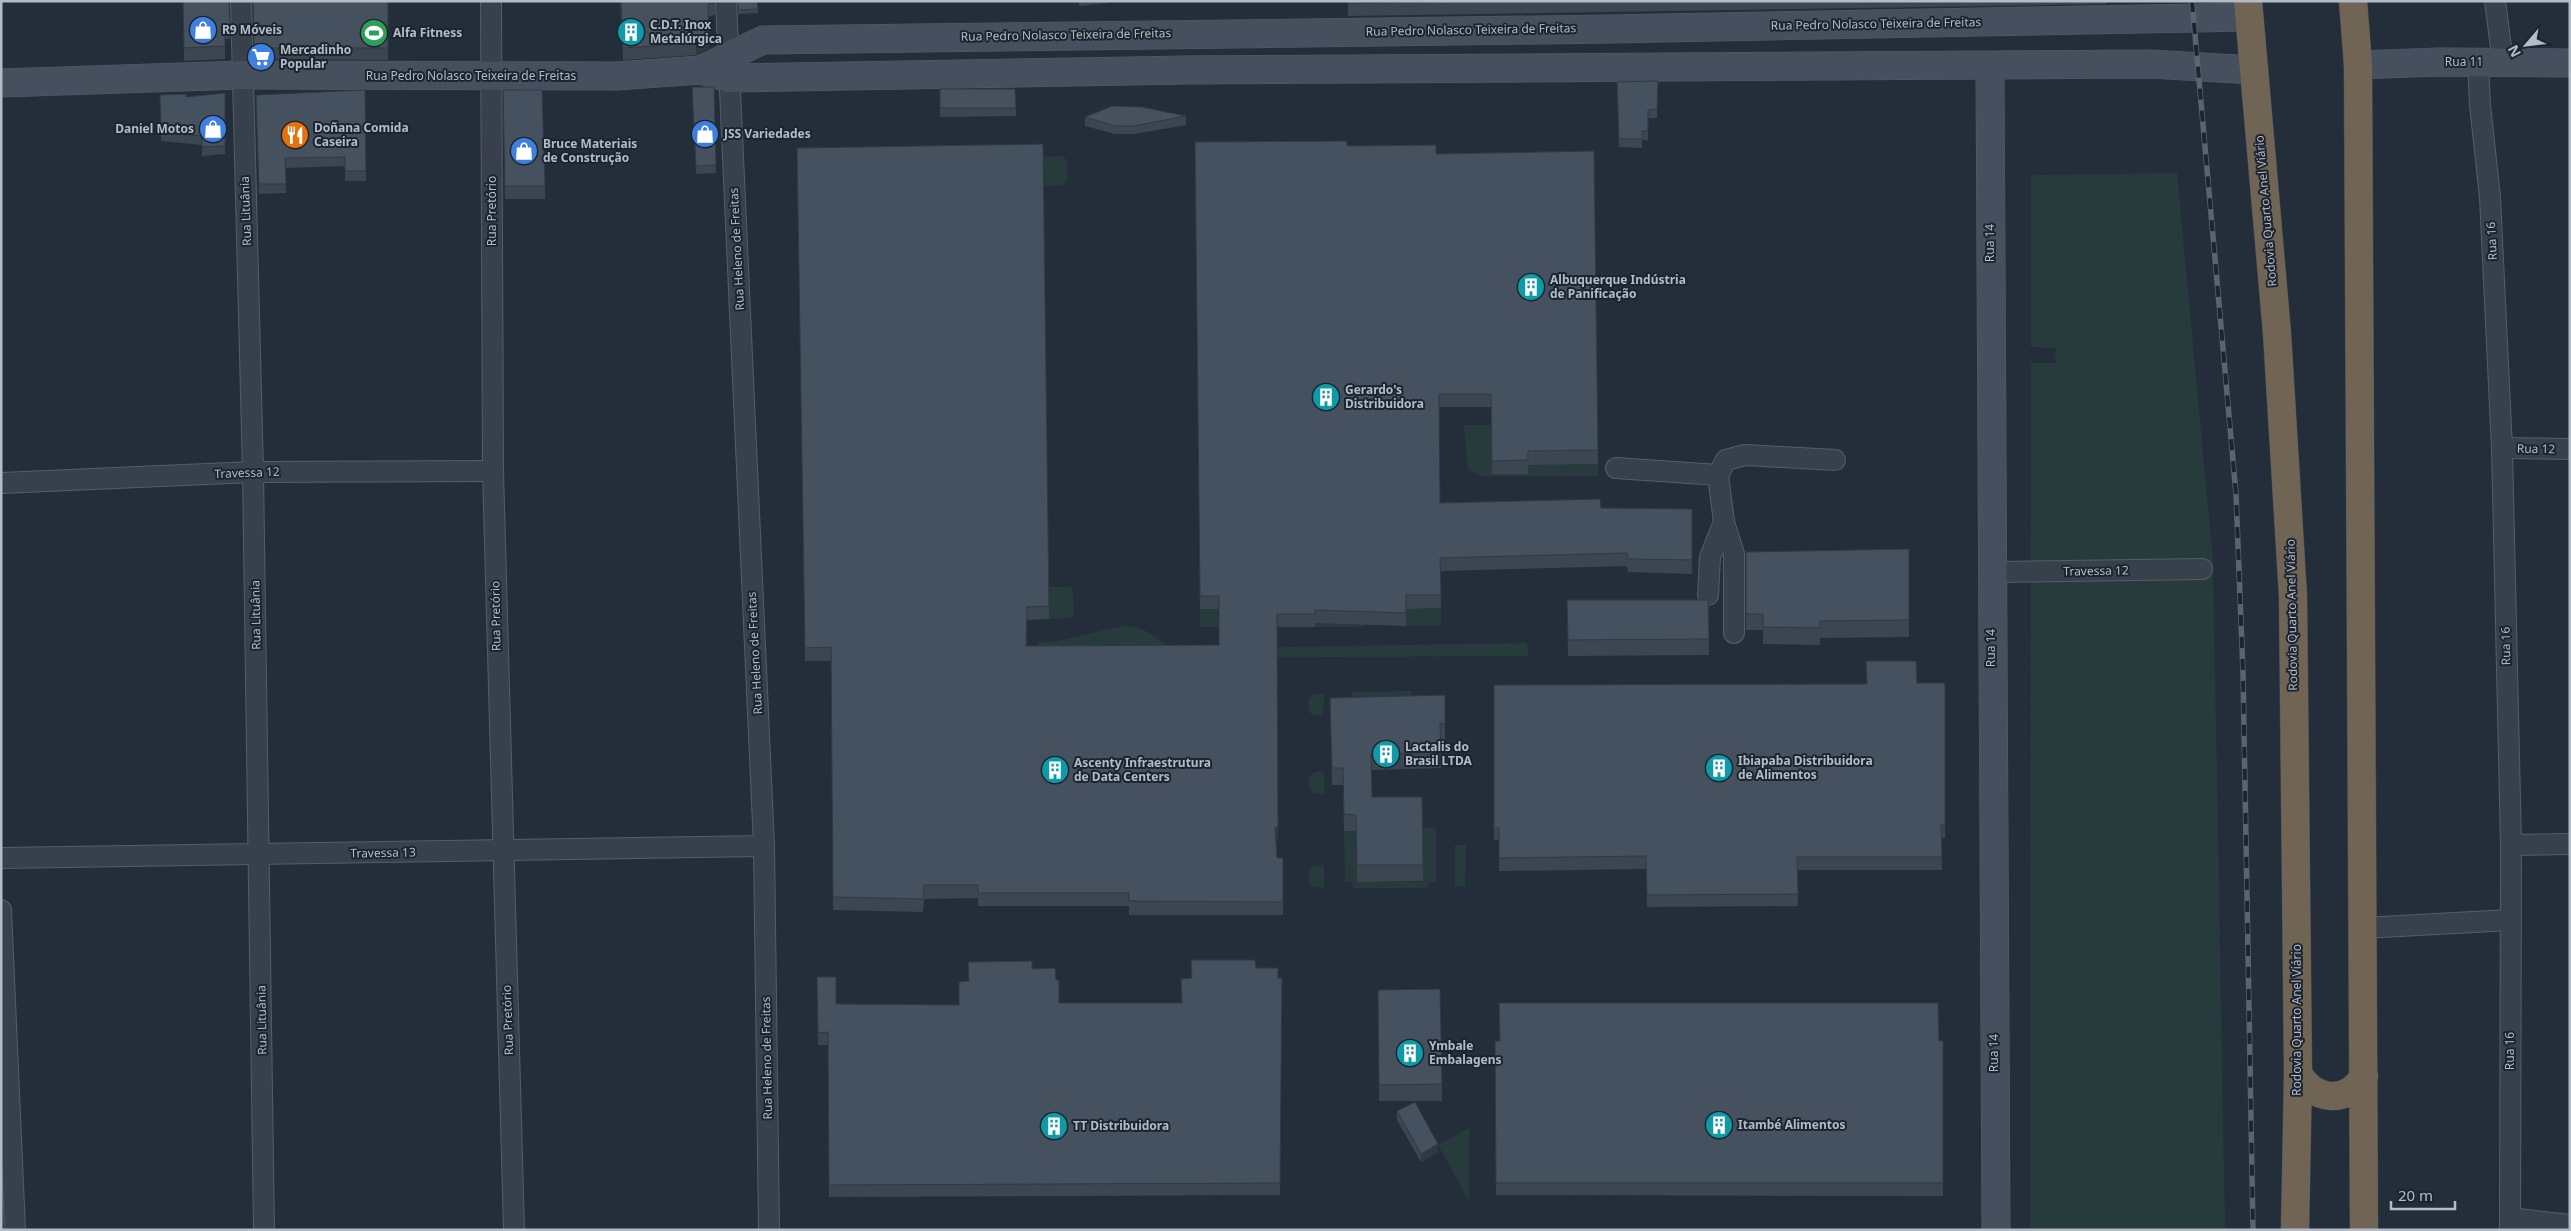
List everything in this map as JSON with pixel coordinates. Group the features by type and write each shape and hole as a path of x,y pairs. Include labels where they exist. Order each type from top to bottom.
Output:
{"highway":[{"path":"2353,1 2358,65 2364,1230"},
{"name":"Rodovia Quarto Anel Viário","path":"2248,9 2277,334 2292,587 2298,1073 2295,1230"},
{"path":"2298,1073 2307,1087 2330,1097 2346,1093 2360,1083 2364,1076"}],"main road":[{"name":"Rua Pedro Nolasco Teixeira de Freitas","path":"729,66 763,40 1611,29 2147,10 2248,9"},
{"path":"1609,68 1611,29"},
{"name":"Rua 11","path":"2358,65 2490,62 2570,63"},
{"name":"Rua Pedro Nolasco Teixeira de Freitas","path":"1,83 242,75 616,76 729,66 1150,70 2150,64 2254,70"},
{"name":"Rua 14","path":"1990,66 1991,572 1996,1230"}],"street":[{"name":"Rua Lituânia","path":"241,1 253,472 264,1230"},
{"name":"Rua Pretório","path":"490,1 493,472 514,1230"},
{"name":"Rua Heleno de Freitas","path":"726,1 764,846 769,1230"},
{"name":"Rua 16","path":"2495,1 2490,62 2480,105 2490,197 2502,448 2511,845 2510,1224"},
{"name":"Rua 12","path":"2502,448 2570,449"},
{"path":"1734,633 1734,554 1724,522 1718,475 1726,460 1745,455 1836,460"},
{"path":"1616,468 1718,475"},
{"name":"Travessa 12","path":"1,483 253,472 493,472"},
{"path":"1708,595 1710,557 1724,522"},
{"name":"Travessa 12","path":"1991,572 2202,569"},
{"path":"2511,845 2570,844"},
{"name":"Travessa 13","path":"1,858 260,856 764,846"},
{"path":"1,910 15,1230"},
{"path":"2363,928 2510,920"},
{"path":"2510,1224 2570,1225"}],"green space":[{"path":"1063,156 1067,161 1067,180 1063,185 1043,186 1043,157"},
{"path":"2177,173 2213,561 2225,1230 2030,1230 2031,363 2055,363 2056,348 2031,347 2031,175"},
{"path":"1527,419 1598,464 1598,476 1481,476 1468,469 1464,425 1491,425 1492,474 1527,474"},
{"path":"1049,587 1070,587 1073,590 1074,616 1071,618 1049,619"},
{"path":"1441,608 1441,626 1406,626 1406,609"},
{"path":"1200,609 1219,609 1219,627 1200,627"},
{"path":"1363,609 1363,627 1315,627 1315,623"},
{"path":"1123,626 1143,630 1171,649 1527,643 1528,656 1039,659 1038,642 1053,642"},
{"path":"1411,691 1412,701 1352,702 1352,692"},
{"path":"1314,694 1324,694 1323,716 1312,715 1308,709 1309,699"},
{"path":"1315,772 1324,772 1324,794 1313,793 1309,787 1309,777"},
{"path":"1422,828 1436,828 1436,882 1429,882 1428,888 1353,888 1352,882 1345,882 1344,831 1356,831 1357,882 1423,882"},
{"path":"1455,845 1466,845 1465,887 1455,886"},
{"path":"1324,865 1324,888 1313,887 1309,882 1309,871 1314,866"},
{"path":"1469,1128 1469,1201 1438,1145"}],"building":[{"name":"R9 Móveis","path":"183,1 229,1 230,27 225,27 225,46 184,48"},
{"path":"253,1 388,1 388,48 254,48"},
{"path":"621,1 715,1 715,3 708,4 709,37 696,43 623,48"},
{"path":"738,1 757,1 758,9 738,10"},
{"path":"1348,1 1482,1 1348,3"},
{"path":"1658,81 1657,109 1648,110 1648,131 1642,131 1642,139 1619,139 1617,82"},
{"name":"JSS Variedades","path":"692,87 714,87 716,165 696,166"},
{"path":"940,89 1015,89 1016,108 940,108"},
{"path":"365,90 366,171 345,171 345,157 285,158 286,184 259,184 256,95"},
{"name":"Bruce Materiais de Construção","path":"503,90 542,90 545,186 505,186"},
{"path":"225,93 225,146 202,147 202,136 161,133 160,95 186,94 186,97"},
{"path":"1112,106 1142,107 1186,116 1134,126 1115,126 1085,117"},
{"path":"1347,141 1347,146 1436,145 1436,154 1594,151 1598,450 1528,451 1528,460 1492,461 1491,394 1439,394 1440,503 1600,499 1601,508 1692,509 1692,560 1628,559 1627,553 1440,558 1441,595 1406,595 1406,613 1315,610 1315,614 1277,614 1278,827 1275,828 1277,858 1283,858 1283,902 1129,901 1129,893 978,893 978,885 924,885 923,899 833,897 831,647 805,648 797,148 1043,144 1049,606 1027,607 1026,646 1219,645 1219,596 1200,596 1195,142"},
{"path":"1909,549 1909,620 1820,621 1820,628 1763,627 1763,614 1746,614 1746,552"},
{"path":"1567,600 1708,600 1709,639 1568,640"},
{"name":"Ibiapaba Distribuidora de Alimentos","path":"1866,661 1916,661 1917,683 1945,683 1945,825 1941,825 1942,857 1797,857 1798,894 1647,895 1646,856 1499,858 1499,828 1494,828 1494,685 1867,684"},
{"path":"1445,695 1445,724 1440,723 1441,752 1371,754 1372,797 1422,797 1423,865 1357,865 1356,815 1344,814 1343,768 1332,768 1330,698"},
{"name":"TT Distribuidora","path":"1191,960 1255,960 1256,968 1278,968 1278,978 1282,978 1280,1183 829,1185 828,1032 818,1033 817,977 836,977 836,1004 959,1005 959,982 969,981 968,962 1032,961 1032,969 1055,968 1056,980 1059,980 1059,1003 1182,1003 1181,979 1192,978"},
{"name":"Ymbale Embalagens","path":"1440,989 1442,1084 1379,1085 1378,990"},
{"name":"Itambé Alimentos","path":"1499,1003 1938,1003 1939,1041 1943,1041 1943,1183 1496,1183 1495,1041 1500,1041"},
{"path":"1415,1102 1438,1144 1421,1154 1397,1111"}],"railway":[{"path":"2192,1 2236,494 2243,673 2253,1230"}],"place":[{"name":"R9 Móveis","path":"203,30"},
{"name":"C.D.T. Inox Metalúrgica","path":"631,32"},
{"name":"Alfa Fitness","path":"374,33"},
{"name":"Mercadinho Popular","path":"261,57"},
{"name":"Daniel Motos","path":"213,129"},
{"name":"JSS Variedades","path":"705,134"},
{"name":"Doñana Comida Caseira","path":"295,135"},
{"name":"Bruce Materiais de Construção","path":"524,151"},
{"name":"Albuquerque Indústria de Panificação","path":"1531,287"},
{"name":"Gerardo's Distribuidora","path":"1326,397"},
{"name":"Lactalis do Brasil LTDA","path":"1386,754"},
{"name":"Ibiapaba Distribuidora de Alimentos","path":"1719,768"},
{"name":"Ascenty Infraestrutura de Data Centers","path":"1055,770"},
{"name":"Ymbale Embalagens","path":"1410,1053"},
{"name":"Itambé Alimentos","path":"1719,1125"},
{"name":"TT Distribuidora","path":"1054,1126"}]}
